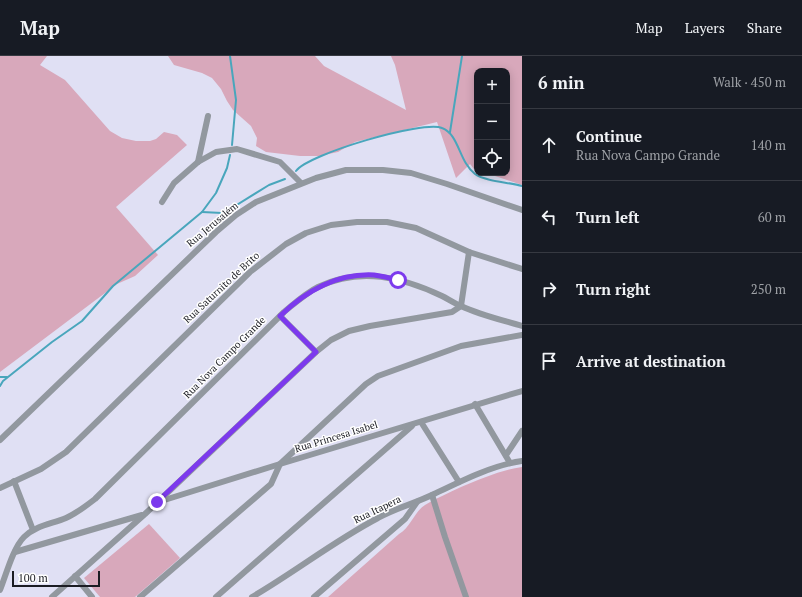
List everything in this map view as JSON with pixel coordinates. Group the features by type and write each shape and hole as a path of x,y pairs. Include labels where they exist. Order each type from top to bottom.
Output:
{"street":[{"path":"198,162 208,116"},
{"path":"162,202 174,183 198,162 216,152 237,149 280,162 301,184"},
{"name":"Rua Jerusalém","path":"0,440 216,232 236,215 256,202 316,178 346,170 383,170 410,173 522,210"},
{"name":"Rua Saturnito de Brito","path":"0,488 41,469 66,452 250,272 286,244 306,233 338,224 387,222 416,228 469,252 522,269"},
{"path":"52,597 145,514 316,352 331,340 349,331 452,312 460,306 469,252"},
{"name":"Rua Nova Campo Grande","path":"0,590 15,552 23,538 33,530 66,518 95,499 280,316 317,287 336,279 357,275 375,275 423,287 460,306 522,326"},
{"path":"280,316 316,352"},
{"path":"140,597 271,484 280,464 366,384 378,376 460,346 522,335"},
{"name":"Rua Princesa Isabel","path":"157,502 418,423 475,404 522,391"},
{"path":"475,404 510,462"},
{"path":"216,597 418,423 459,482"},
{"path":"506,455 522,431"},
{"name":"Rua Itapera","path":"252,597 351,533 397,508 417,502 459,482 510,462 522,461"},
{"path":"14,481 33,530"},
{"path":"432,495 466,597"},
{"path":"314,597 405,519 417,502"},
{"path":"15,552 145,514"},
{"path":"75,576 92,597"}],"shaded area":[{"path":"0,56 47,56 40,65 65,80 110,131 122,138 136,141 150,141 156,139 164,132 177,135 187,145 116,207 158,255 135,276 117,284 0,372"},
{"path":"168,56 315,56 324,66 406,110 395,65 391,56 522,56 522,185 495,176 510,176 510,68 474,68 474,169 470,164 456,178 437,122 355,142 338,152 319,156 300,156 266,152 256,146 257,138 251,126 233,110 221,89 212,78 202,73 174,65"},
{"path":"522,467 522,597 328,597 403,531 425,505 461,487 506,470"},
{"path":"149,524 180,558 135,597 100,597 84,578"}],"waterway":[{"path":"230,56 236,100 232,145"},
{"path":"450,132 462,56"},
{"path":"296,171 305,164 321,156 366,140 413,129 431,127 442,128 448,131 456,142 465,163 475,174 485,179 522,186"},
{"path":"0,386 3,381 52,342 82,321 113,286 202,212 216,193 227,168 230,155"},
{"path":"202,212 222,213 269,185 285,179"},
{"path":"0,377 7,377"}],"route":[{"path":"157,502 316,352 280,316 284,312 317,287 336,279 357,275 375,275 398,280"}]}
